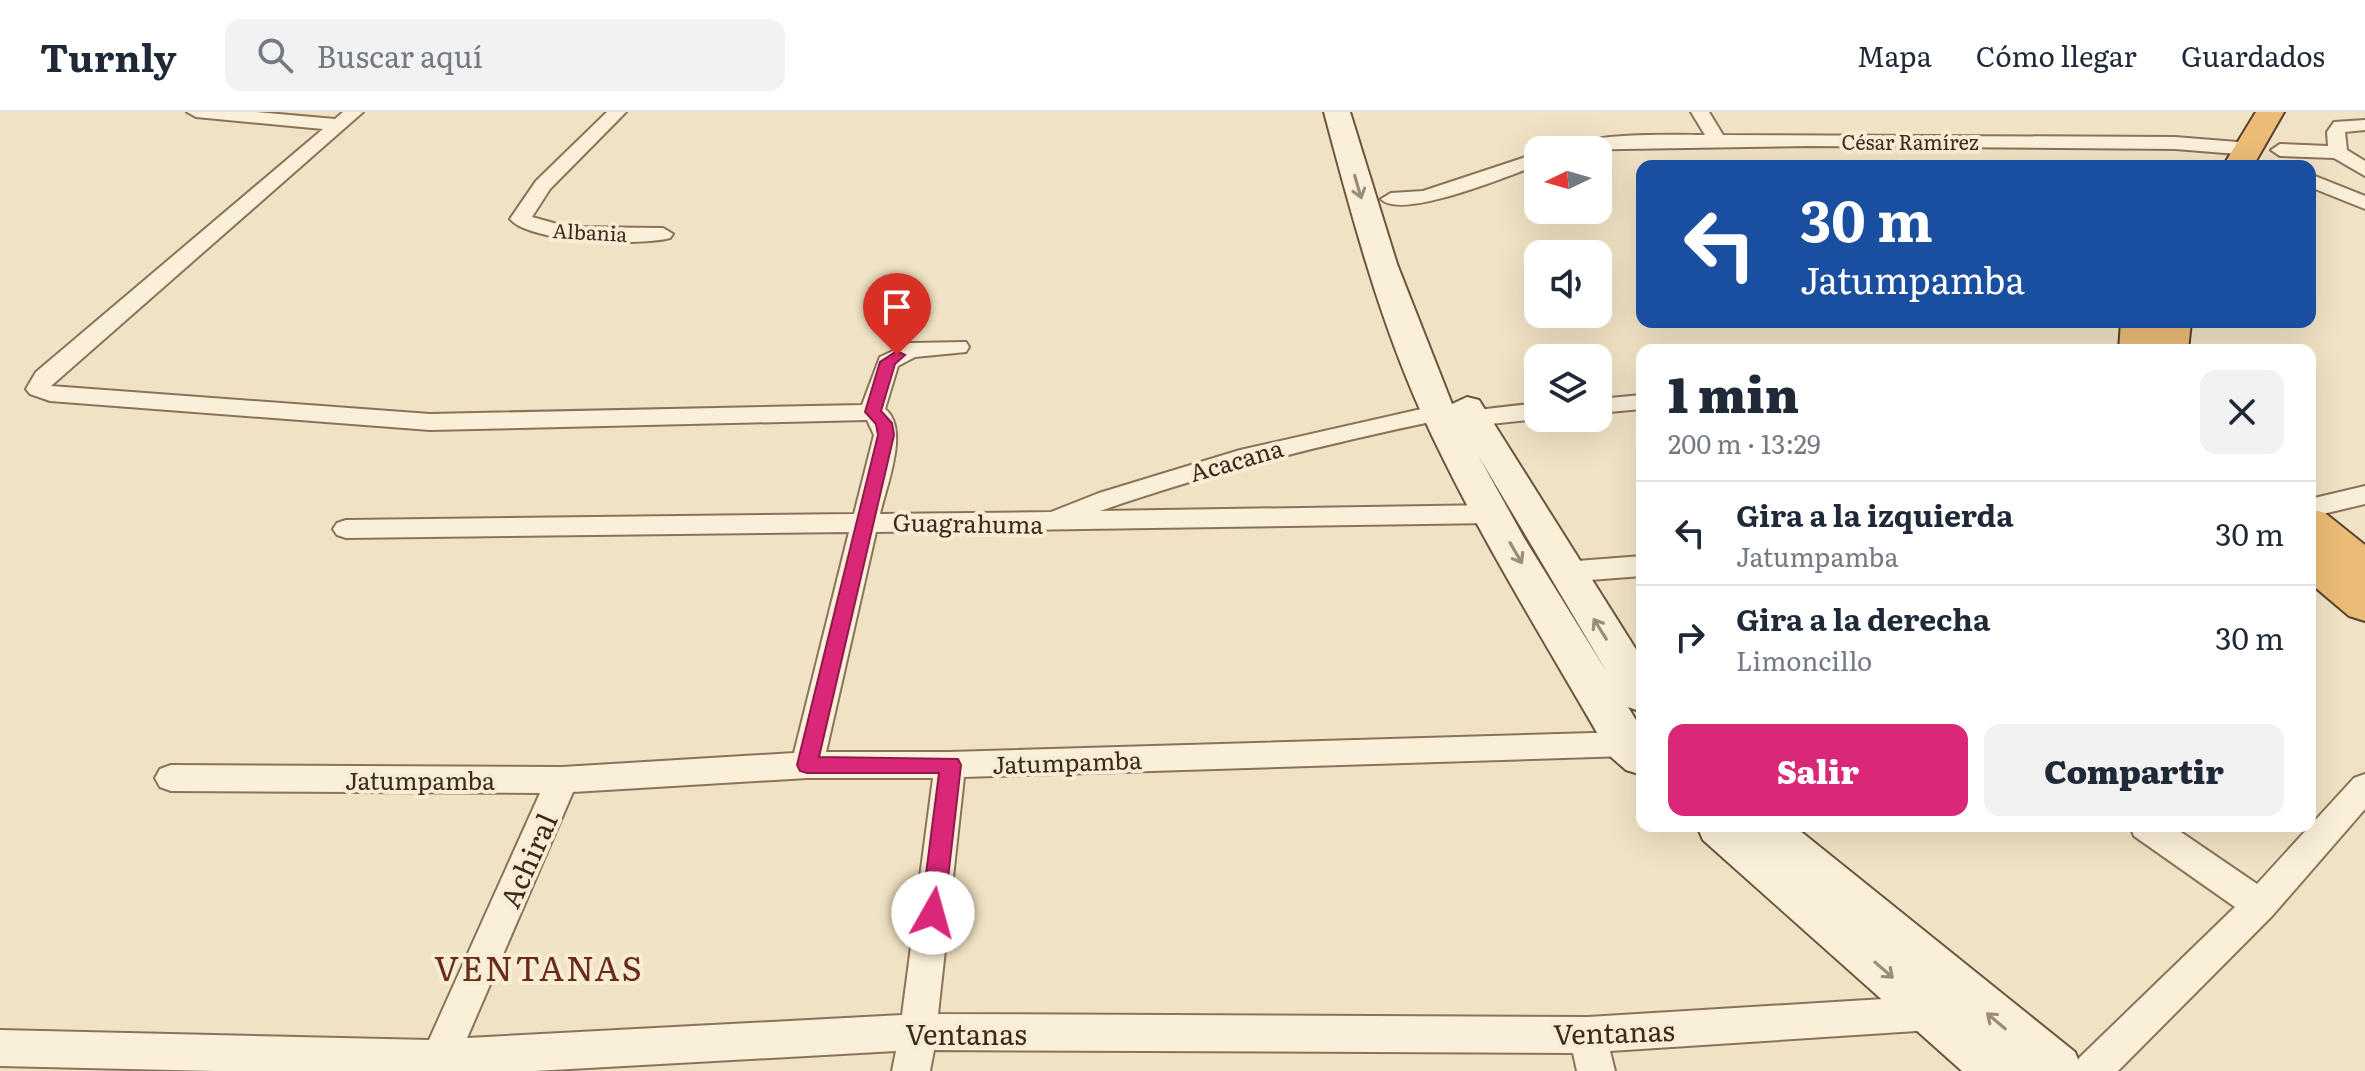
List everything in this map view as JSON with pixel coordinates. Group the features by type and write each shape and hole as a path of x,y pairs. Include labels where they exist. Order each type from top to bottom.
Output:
{"highway":[{"path":"2244,158 2270,112"},
{"path":"2277,158 2300,112"},
{"path":"2316,528 2365,569"},
{"path":"2316,564 2365,605"}],"main road":[{"path":"1337,112 1393,303 1451,417 1493,514 1635,751"},
{"path":"1364,112 1421,303 1451,417 1564,572 1636,686"},
{"path":"1727,832 2002,1071"},
{"path":"1767,832 2056,1071"}],"street":[{"path":"196,112 346,119"},
{"name":"Albania","path":"617,112 543,185 520,219 531,227 663,234"},
{"path":"1700,112 1718,141"},
{"path":"346,119 44,377 38,389 50,394 430,422 872,412 884,423 886,435 807,765"},
{"path":"2338,152 2336,132 2340,126 2365,125"},
{"name":"César Ramírez","path":"1612,143 2175,143 2244,158"},
{"path":"2277,158 2338,152 2365,170"},
{"path":"1391,199 1425,197 1524,164"},
{"path":"2316,183 2365,203"},
{"path":"872,412 888,362 910,350 958,347"},
{"path":"1612,405 1636,403"},
{"name":"Acacana","path":"1039,524 1141,486 1241,456 1341,431 1451,417 1524,412"},
{"path":"2316,507 2365,495"},
{"name":"Guagrahuma","path":"346,529 865,521 1039,524 1493,514"},
{"path":"1564,572 1636,566"},
{"name":"Jatumpamba","path":"171,778 562,780 807,765 950,765 1635,751"},
{"path":"911,1071 950,765"},
{"name":"Achiral","path":"437,1064 562,780"},
{"path":"2092,1071 2260,905 2365,787"},
{"path":"2155,832 2260,905"},
{"name":"Ventanas","path":"0,1048 437,1064 918,1032 1588,1035 1932,1013"},
{"path":"1588,1035 1596,1071"}],"district":[{"name":"VENTANAS","path":"539,966"}],"route":[{"path":"897,355 888,362 872,412 881,418 886,435 807,765 950,765 933,913"}]}
